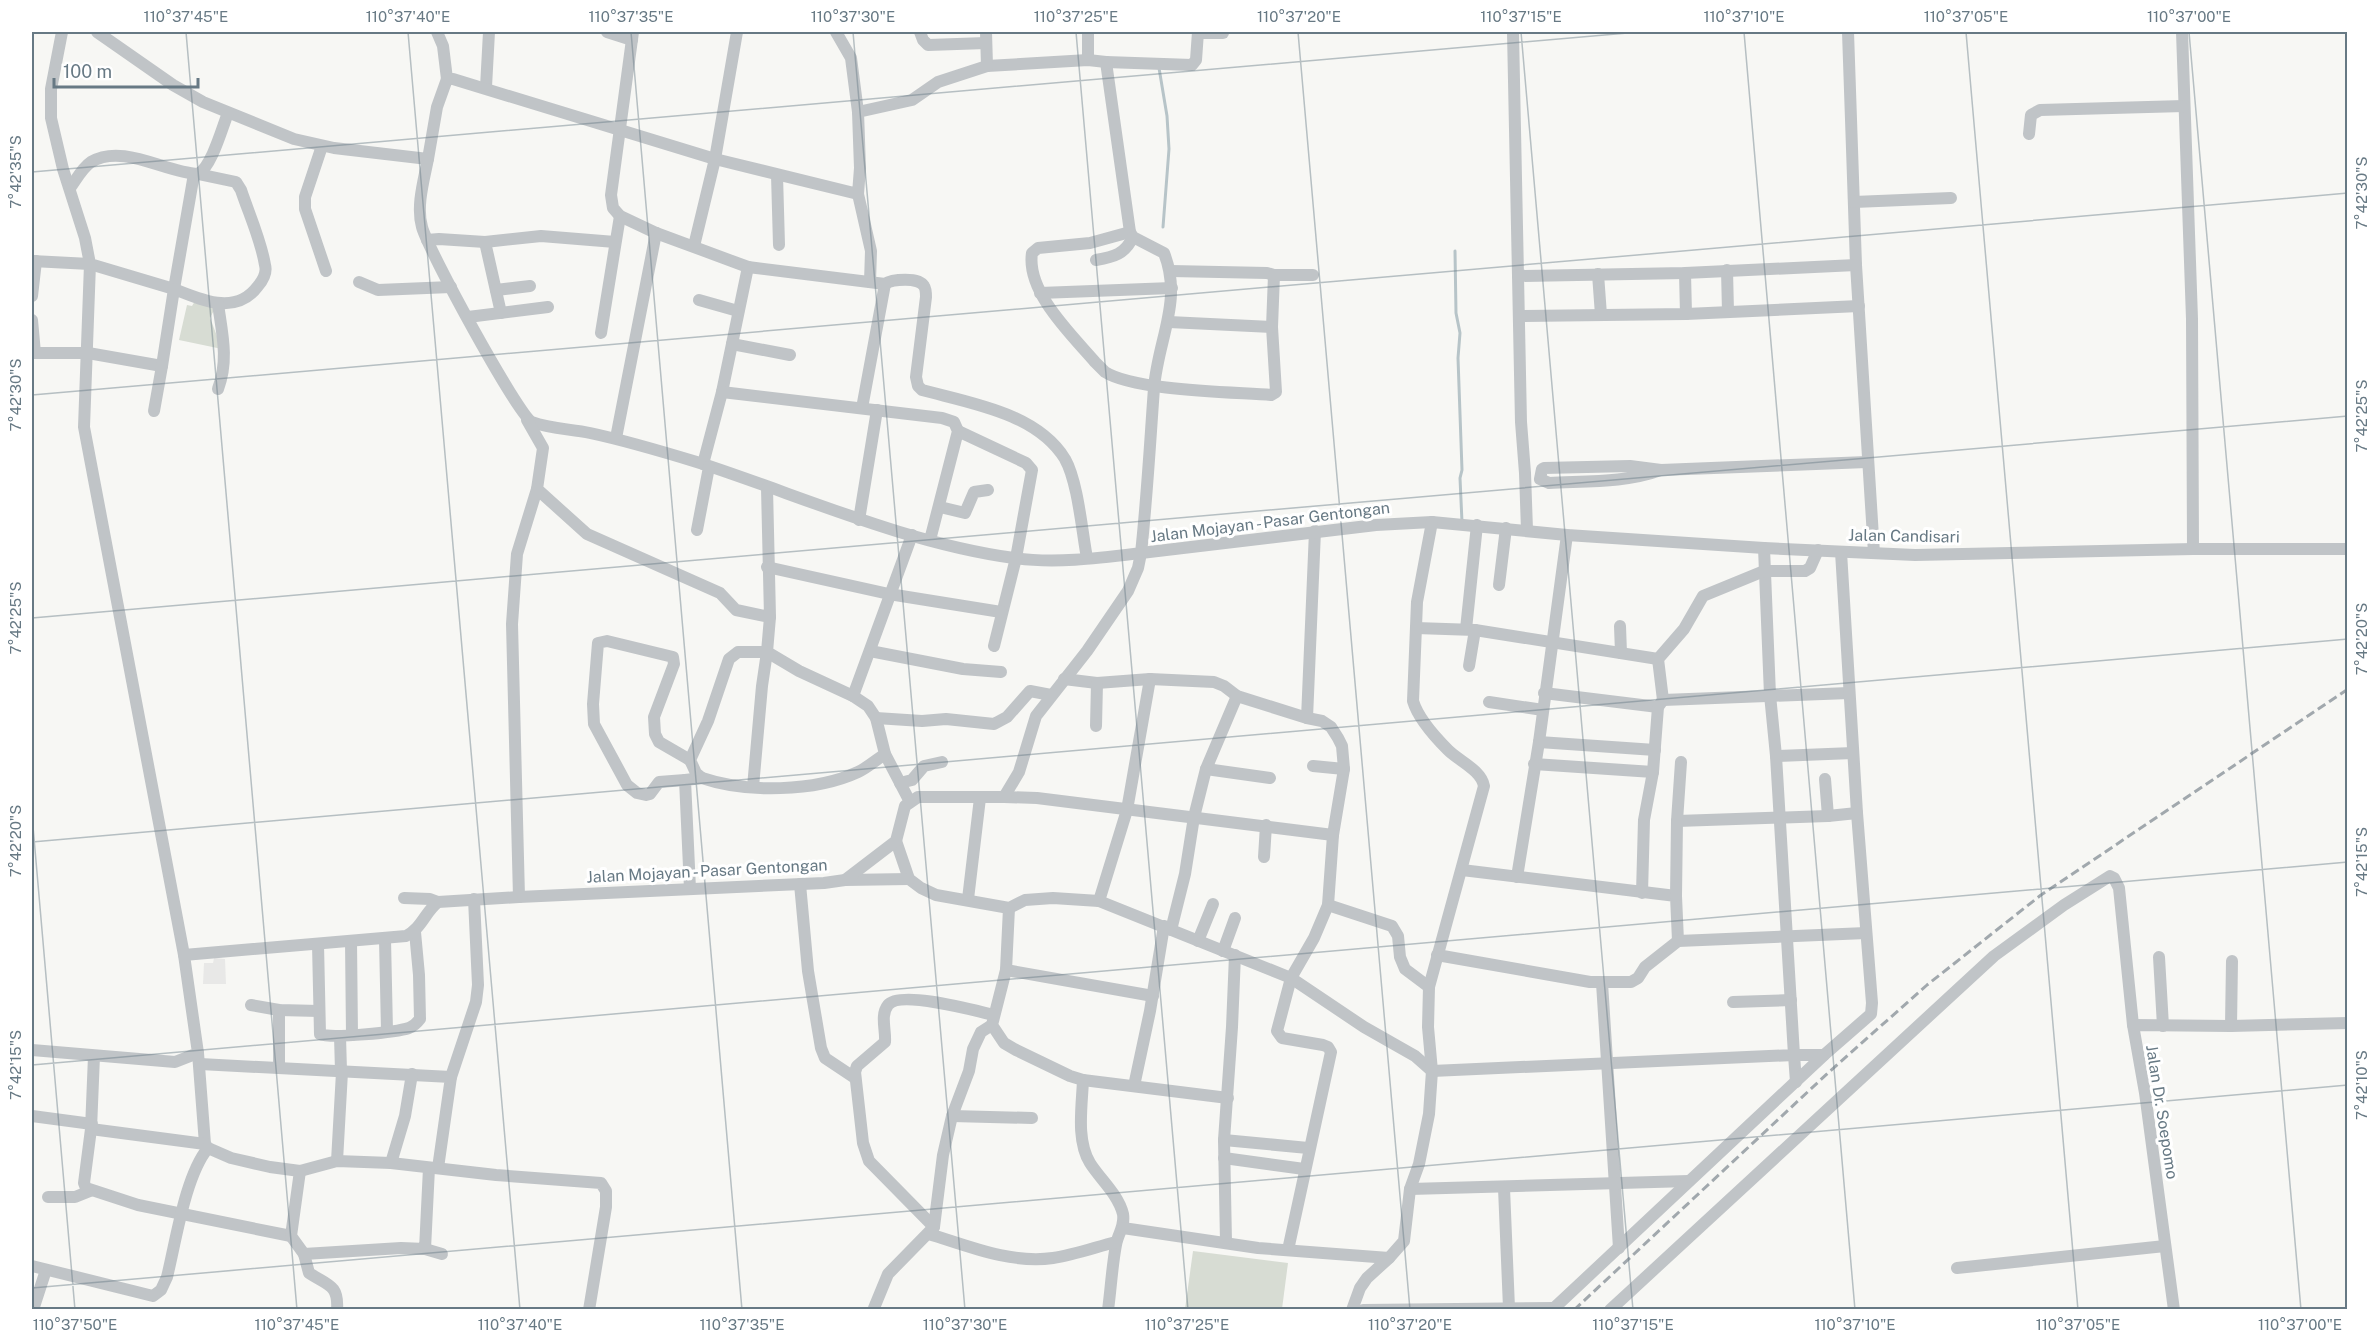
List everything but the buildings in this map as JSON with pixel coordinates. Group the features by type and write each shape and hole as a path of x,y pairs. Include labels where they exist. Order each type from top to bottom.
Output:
{"street":[{"path":"62,32 50,104 56,142 90,264 84,427 184,955 199,1063 207,1146 199,1160 167,1277 161,1290 153,1296"},
{"path":"97,32 173,85 203,102 294,139 322,146 428,155"},
{"path":"437,32 443,46 447,79 437,107 420,215 433,239 451,287 473,317 512,396 534,422 543,448 541,492 517,554 512,624 519,897"},
{"path":"486,87 489,32"},
{"path":"608,32 632,36 611,195 613,208 620,216 656,233 748,267 885,284 893,280 922,283 926,297 915,377 918,386 922,390 1016,418 1045,437 1065,459 1071,474 1087,558"},
{"path":"694,246 715,159 737,32"},
{"path":"836,32 851,58 858,112 860,168 858,194 871,251 870,282"},
{"path":"920,32 928,45 986,37 987,66"},
{"path":"1088,32 1088,60"},
{"path":"858,112 912,100 938,82 987,66 1088,60 1192,65 1196,60 1198,32 1223,33"},
{"path":"1513,32 1521,422 1527,530"},
{"path":"1848,32 1856,265 1874,553"},
{"path":"2182,32 2192,330 2193,549"},
{"path":"1096,260 1115,257 1122,253 1128,248 1132,235 1106,62"},
{"path":"447,79 461,80 486,87 715,159 858,194"},
{"path":"2029,134 2031,115 2040,110 2184,106"},
{"path":"196,174 202,172 210,158 228,113"},
{"path":"322,146 305,197 305,209 326,271"},
{"path":"32,296 34,261 90,264 218,304 233,304 247,297 260,283 266,266 236,182 139,159 111,158 91,162 70,188"},
{"path":"154,411 196,174"},
{"path":"777,175 779,245"},
{"path":"1854,202 1952,198"},
{"path":"601,333 620,216"},
{"path":"616,438 656,233"},
{"path":"534,422 616,438 706,465 859,520 930,540 1016,558 1087,558 1141,553 1154,385 1162,343 1169,322 1171,271 1161,250 1132,235 1090,243 1038,248 1032,253 1035,280 1040,293 1070,334 1106,372 1126,380 1154,385 1274,394 1277,385 1272,327 1274,275"},
{"path":"433,239 484,242 541,236 615,242"},
{"path":"484,242 501,313"},
{"path":"1518,276 1685,273 1856,265"},
{"path":"697,530 706,465 748,267"},
{"path":"1727,270 1728,312"},
{"path":"1171,271 1313,275"},
{"path":"1685,273 1686,314"},
{"path":"1598,274 1601,315"},
{"path":"359,282 378,290 451,287"},
{"path":"862,408 885,284"},
{"path":"496,290 530,286"},
{"path":"1040,293 1172,288"},
{"path":"699,300 738,311"},
{"path":"218,304 225,355 223,376 218,389"},
{"path":"1520,316 1686,314 1859,306"},
{"path":"473,317 548,307"},
{"path":"32,320 33,353 88,353 162,366"},
{"path":"1169,322 1272,327"},
{"path":"732,344 790,356"},
{"path":"722,392 948,420 956,425 958,431 930,540"},
{"path":"859,520 877,410"},
{"path":"958,431 1026,463 1032,470 1016,558 994,646"},
{"path":"1525,474 1540,474 1542,481 1548,483 1646,476 1661,470 1867,462"},
{"path":"753,787 770,617 767,567 767,488"},
{"path":"940,507 965,513 974,492 988,490"},
{"path":"541,492 587,534 720,593 736,610 770,617"},
{"path":"1352,1310 1360,1288 1367,1278 1404,1241 1410,1189 1419,1164 1429,1114 1431,1071 1428,1027 1429,987 1484,786 1480,775 1448,750 1415,707 1413,688 1417,602 1432,522"},
{"name":"Jalan Mojayan - Pasar Gentongan","path":"1004,797 1019,772 1036,716 1087,651 1128,591 1138,568 1141,553 1376,525 1432,522 1462,524"},
{"name":"Jalan Candisari","path":"1462,524 1764,560 1818,550 1915,555 2193,549 2348,549"},
{"path":"1469,666 1477,525"},
{"path":"1499,585 1506,528"},
{"path":"1306,718 1315,531"},
{"path":"853,696 912,535"},
{"path":"1517,877 1544,710 1544,693 1567,535"},
{"path":"1642,893 1644,820 1653,772 1661,704 1658,659 1684,629 1703,596 1764,560 1805,572 1810,568 1818,550"},
{"path":"1363,1310 1553,1309 1824,1055 1867,1019 1873,1009 1857,813 1841,552"},
{"path":"1764,560 1770,695 1776,756 1796,1082"},
{"path":"767,567 889,594 1001,612"},
{"path":"1620,626 1621,653"},
{"path":"1416,627 1471,630 1658,659"},
{"path":"702,778 659,782 652,792 646,795 637,793 625,783 594,724 593,704 598,644 607,641 672,657 674,664 653,724 659,742 690,760 696,773 702,778 720,784 795,787 837,780 859,772 885,754"},
{"path":"870,651 973,671 1001,672"},
{"path":"690,760 708,721 729,659 738,652 768,652 799,671 853,696 868,706 876,718 885,754 909,801"},
{"path":"1064,679 1097,683 1150,679 1214,682 1237,696 1322,721 1331,727 1342,746 1344,769 1333,835 1328,905 1314,938 1290,978 1278,1025 1278,1035 1282,1038 1323,1044 1331,1052 1308,1148 1288,1250"},
{"path":"1099,901 1127,810 1150,679"},
{"path":"1096,726 1097,683"},
{"path":"876,718 922,721 946,719 994,724 1007,717 1030,691 1051,695"},
{"path":"1544,693 1661,704 1770,695 1849,693"},
{"path":"1134,1086 1167,928 1185,874 1194,817 1206,769 1237,696"},
{"path":"1490,702 1544,710"},
{"path":"1539,742 1656,750"},
{"path":"1776,756 1853,753"},
{"path":"900,783 912,780 922,767 942,762"},
{"path":"1678,941 1677,821 1681,762"},
{"path":"1534,764 1653,772"},
{"path":"1313,766 1344,769"},
{"path":"1206,769 1270,778"},
{"path":"1825,779 1828,816"},
{"path":"685,780 690,889"},
{"path":"1333,835 1037,798 918,797 909,801 903,811 896,841 909,879 936,895 1009,908 1025,900 1099,901 1290,978 1364,1027 1415,1056 1431,1071 1824,1055"},
{"path":"968,899 980,798"},
{"path":"1677,821 1857,813"},
{"path":"1264,857 1266,825"},
{"name":"Jalan Mojayan - Pasar Gentongan","path":"404,898 430,899 438,902 845,880 896,841"},
{"path":"1462,870 1676,896"},
{"path":"1610,1310 1994,956 2064,905 2110,876 2114,878 2119,888 2133,1025"},
{"path":"845,880 909,879"},
{"path":"800,884 808,972 821,1048 825,1058 855,1078"},
{"path":"425,1248 434,1168 451,1077 476,1002 478,985 474,899"},
{"path":"184,955 406,936 415,932 431,908 438,902"},
{"path":"1198,940 1213,904"},
{"path":"1328,905 1392,926 1398,936 1405,969 1429,987"},
{"path":"874,1308 888,1274 931,1231 943,1155 952,1116 981,1032 993,1020 1006,970 1009,908"},
{"path":"1226,1242 1224,1140 1228,1098 1229,953 1235,918"},
{"path":"318,944 320,1034 346,1036 387,1031 411,1027 420,1019 415,932"},
{"path":"1437,955 1602,983 1631,982 1678,941 1866,933"},
{"path":"385,939 387,1031"},
{"path":"337,1161 351,941"},
{"path":"2158,957 2163,1026"},
{"path":"2231,1026 2232,961"},
{"path":"1006,970 1153,996"},
{"path":"1602,983 1619,1248"},
{"path":"1116,1242 1053,1258 1028,1259 985,1251 931,1231 868,1161 863,1143 855,1078 857,1066 885,1042 884,1011 892,1001 898,999 931,1002 993,1020 1004,1042 1070,1076 1083,1080 1228,1098"},
{"path":"1733,1002 1791,1000"},
{"path":"250,1005 279,1010 319,1011"},
{"path":"279,1010 279,1068"},
{"name":"Jalan Dr. Soepomo","path":"2174,1310 2145,1093 2133,1025 2231,1026 2348,1023"},
{"path":"32,1050 175,1062 451,1077"},
{"path":"94,1056 92,1126 84,1183 86,1188 138,1204 291,1236 304,1254 309,1273 333,1286 337,1293 337,1310"},
{"path":"175,1062 199,1063"},
{"path":"391,1163 405,1116 412,1074"},
{"path":"1083,1080 1084,1149 1089,1161 1117,1198 1124,1228 1116,1242 1108,1310"},
{"path":"32,1116 207,1146 231,1158 300,1171 337,1161 391,1163 519,1177 585,1180 601,1183 605,1186 606,1207 589,1310"},
{"path":"952,1116 1032,1118"},
{"path":"1224,1140 1308,1148"},
{"path":"1224,1158 1304,1169"},
{"path":"291,1236 300,1171"},
{"path":"1410,1189 1689,1181"},
{"path":"1504,1188 1509,1308"},
{"path":"48,1197 75,1197 90,1191"},
{"path":"1124,1228 1288,1250 1389,1258"},
{"path":"1957,1268 2165,1246"},
{"path":"304,1254 401,1248 425,1248 442,1254"},
{"path":"32,1266 153,1296"},
{"path":"33,1310 46,1270"},
{"path":"153,1296 155,1310"}],"shaded area":[{"path":"195,301 215,308 210,318 222,349 179,340 187,305 192,306"},
{"path":"214,958 225,959 226,984 203,984 204,963 213,963"},
{"path":"1193,1251 1288,1263 1282,1309 1185,1309"}],"waterway":[{"path":"1159,68 1167,116 1169,149 1163,227"},
{"path":"1455,251 1456,313 1460,333 1458,358 1462,522"}],"railway":[{"path":"1574,1310 1829,1072 1927,985 2041,895 2348,689"}]}
